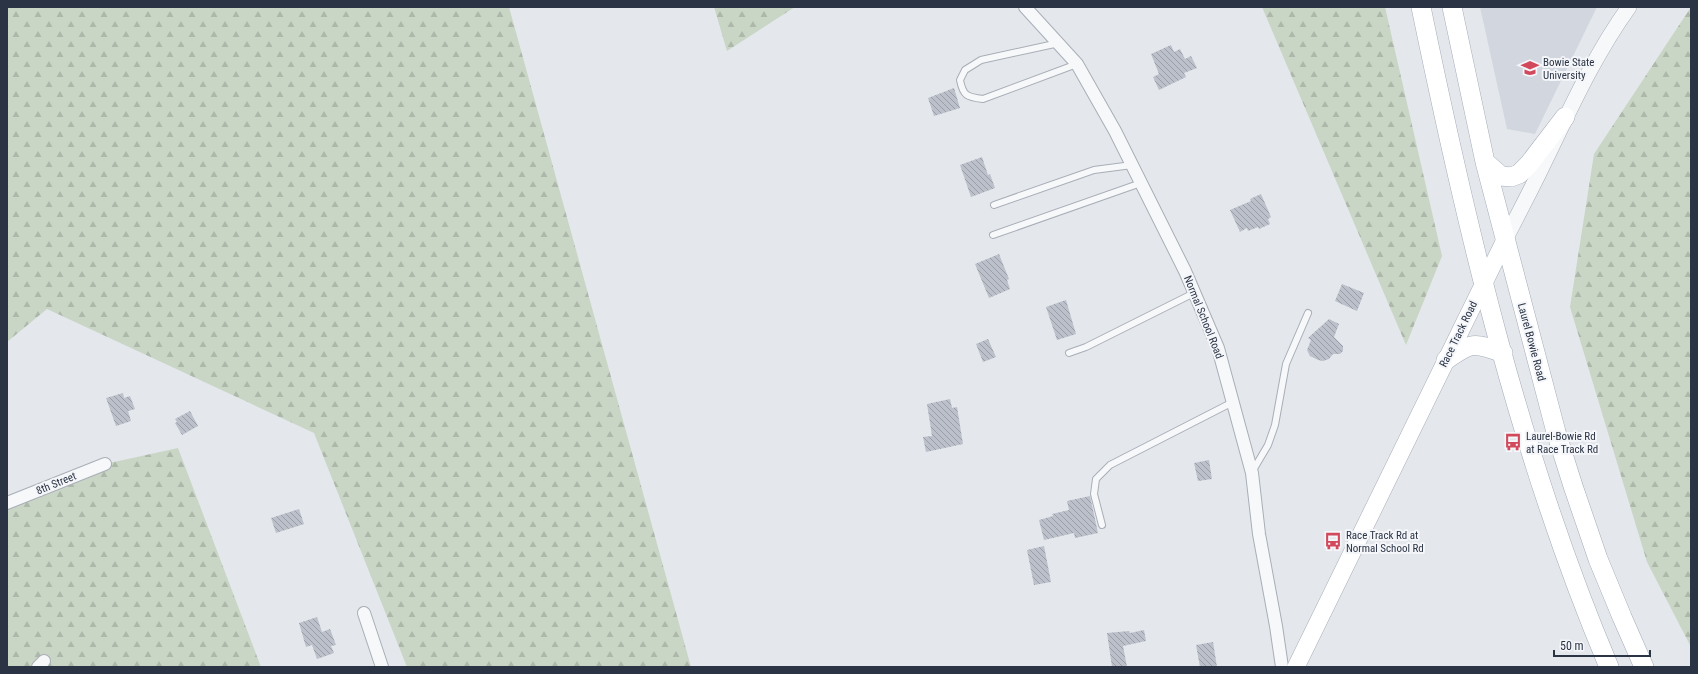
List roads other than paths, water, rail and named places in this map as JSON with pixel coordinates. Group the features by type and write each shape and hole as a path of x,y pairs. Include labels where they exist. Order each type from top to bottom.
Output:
{"main road":[{"path":"1421,7 1440,99 1484,281 1518,410 1571,575 1609,667"},
{"name":"Laurel Bowie Road","path":"1452,7 1485,162 1556,432 1598,559 1644,667"},
{"path":"1485,162 1501,176 1511,177 1520,174 1565,117"},
{"name":"Race Track Road","path":"1296,667 1505,240"},
{"path":"1446,360 1465,347 1481,344 1503,353"}],"street":[{"name":"Normal School Road","path":"1025,7 1077,64 1141,183 1194,293 1218,348 1252,473 1259,534 1282,667"},
{"name":"Race Track Road","path":"1505,240 1565,117 1598,55 1629,7"},
{"name":"8th Street","path":"7,503 104,464"},
{"path":"364,614 382,667"}],"lane":[{"path":"1059,43 981,60 965,70 960,80 962,91 970,98 983,99 1077,64"},
{"path":"994,205 1094,170 1132,165"},
{"path":"993,235 1141,183"},
{"path":"1069,353 1086,347 1194,293"},
{"path":"1252,473 1268,445 1275,424 1286,364 1308,313"},
{"path":"1102,526 1094,494 1096,479 1110,465 1233,402"}],"place":[{"name":"Bowie State University","path":"1530,68"},
{"name":"Laurel-Bowie Rd at Race Track Rd","path":"1513,442"},
{"name":"Race Track Rd at Normal School Rd","path":"1333,541"}]}
